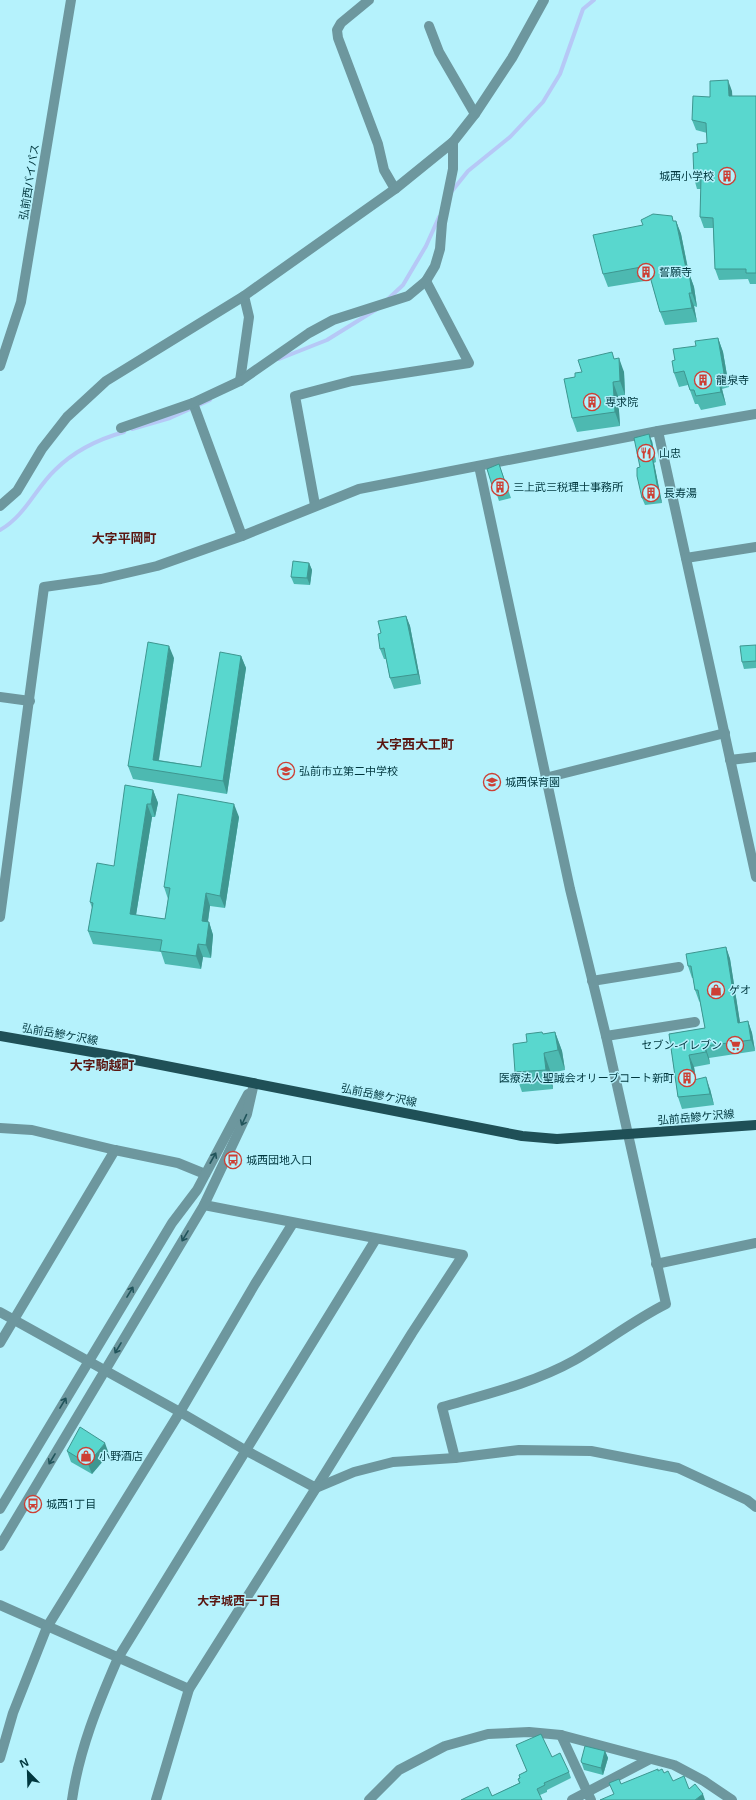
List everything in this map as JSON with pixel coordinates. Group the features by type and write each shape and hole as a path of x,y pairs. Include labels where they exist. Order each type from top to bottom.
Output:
{"main road":[{"name":"弘前岳鰺ケ沢線","path":"0,1036 254,1083 522,1136 557,1139 627,1135 756,1124"}],"street":[{"name":"弘前西バイパス","path":"0,366 21,302 70,0"},
{"path":"369,0 341,23 337,30 338,38 378,144 384,170 395,189"},
{"path":"0,506 17,491 42,449 67,417 106,381 244,296 395,189 453,142 475,114 512,58 544,0"},
{"path":"429,26 439,52 475,114"},
{"path":"122,428 193,403 240,381 309,333 333,320 408,296 426,281 435,266 440,249 442,223 453,169 453,142"},
{"path":"315,505 295,396 352,381 470,363 426,281"},
{"path":"240,381 249,317 244,296"},
{"path":"193,403 242,536"},
{"path":"0,917 4,867 30,701 44,587 101,579 157,566 242,536 315,505 359,489 658,431 756,414"},
{"path":"658,431 756,877"},
{"path":"455,1458 442,1407 534,1380 574,1360 641,1317 666,1304 606,1036 545,778 479,466"},
{"path":"686,558 756,547"},
{"path":"0,697 30,701"},
{"path":"545,778 724,733"},
{"path":"730,760 756,757"},
{"path":"592,980 679,967"},
{"path":"606,1036 695,1022"},
{"path":"0,1509 172,1223 197,1190 254,1083"},
{"path":"0,1546 204,1205 247,1114 254,1083"},
{"path":"0,1128 32,1130 115,1150 178,1163 205,1174"},
{"path":"0,1343 115,1150"},
{"path":"156,1800 189,1689 462,1255 204,1205"},
{"path":"0,1758 12,1713 47,1627 180,1412 255,1284 293,1223"},
{"path":"72,1800 75,1775 91,1720 118,1658 376,1239"},
{"path":"656,1264 756,1243"},
{"path":"0,1312 180,1412 245,1450 316,1488"},
{"path":"316,1488 354,1472 393,1462 455,1458 519,1450 591,1451 678,1468 747,1500 756,1507"},
{"path":"0,1605 189,1689"},
{"path":"368,1800 399,1770 445,1746 488,1734 529,1732 561,1735 674,1766 704,1781 728,1799"},
{"path":"561,1735 589,1796"},
{"path":"572,1800 589,1796 650,1759"}],"building":[{"name":"城西小学校","path":"728,80 729,96 756,96 756,273 746,273 746,269 715,269 713,218 700,217 701,178 694,178 693,153 698,152 697,144 707,143 706,123 692,120 693,96 710,97 710,81"},
{"name":"誓願寺","path":"653,214 672,216 673,221 676,221 687,273 689,273 692,293 689,293 692,308 660,312 647,266 603,274 593,235 643,225 641,220"},
{"name":"龍泉寺","path":"718,338 724,373 718,375 721,392 696,396 694,390 690,390 684,371 674,373 672,361 675,360 673,349 696,346 695,341"},
{"name":"専求院","path":"612,352 614,359 619,358 620,381 613,382 615,412 572,418 564,379 575,377 575,373 582,372 578,360"},
{"path":"649,434 654,455 652,456 659,496 642,498 637,476 637,468 640,467 634,438"},
{"path":"499,464 508,491 497,494 492,485 487,469"},
{"path":"293,561 309,563 307,578 291,577"},
{"path":"406,616 418,674 390,678 384,648 380,649 378,634 381,633 378,621"},
{"path":"148,642 169,646 153,760 201,767 220,652 241,656 223,781 128,766"},
{"path":"756,645 756,661 742,662 740,646"},
{"path":"125,785 153,790 151,804 147,804 130,914 165,919 170,888 164,887 178,794 234,804 220,896 206,893 202,921 209,922 206,945 198,944 196,956 160,951 162,940 88,931 93,903 90,902 97,863 114,866"},
{"path":"726,947 738,1023 748,1021 751,1040 705,1046 706,1052 689,1055 694,1080 706,1077 710,1094 678,1097 669,1034 705,1028 698,990 695,990 691,966 688,966 686,954"},
{"path":"542,1032 543,1034 555,1032 558,1050 544,1053 546,1070 515,1072 513,1044 527,1042 526,1034"},
{"path":"80,1427 105,1443 88,1464 67,1451"},
{"path":"541,1734 552,1757 560,1753 569,1772 544,1783 545,1785 537,1789 542,1800 461,1800 488,1787 492,1796 520,1783 518,1779 520,1778 519,1775 527,1771 516,1745"},
{"path":"585,1746 605,1751 601,1768 582,1763 581,1761"},
{"path":"658,1769 658,1771 662,1769 664,1773 668,1771 673,1781 684,1776 689,1789 695,1784 703,1794 695,1800 600,1800 614,1794 609,1783 619,1779 621,1784"}],"waterway":[{"path":"452,191 468,171 510,137 543,102 560,74 583,9 594,0"},
{"path":"387,300 403,285 426,246 439,217"},
{"path":"279,359 327,340 377,309"},
{"path":"132,429 170,418 210,400"},
{"path":"0,530 9,524 23,510 48,477 62,463 87,446 124,432"}],"place":[{"name":"城西小学校","path":"727,176"},
{"name":"誓願寺","path":"646,272"},
{"name":"龍泉寺","path":"703,380"},
{"name":"専求院","path":"592,402"},
{"name":"山忠","path":"646,453"},
{"name":"三上武三税理士事務所","path":"500,487"},
{"name":"長寿湯","path":"651,493"},
{"name":"弘前市立第二中学校","path":"286,771"},
{"name":"城西保育園","path":"492,782"},
{"name":"ゲオ","path":"716,990"},
{"name":"セブン-イレブン","path":"735,1045"},
{"name":"医療法人聖誠会オリーブコート新町","path":"687,1078"},
{"name":"城西団地入口","path":"233,1160"},
{"name":"小野酒店","path":"86,1456"},
{"name":"城西1丁目","path":"33,1504"}],"district":[{"name":"大字平岡町","path":"124,538"},
{"name":"大字西大工町","path":"415,744"},
{"name":"大字駒越町","path":"102,1065"},
{"name":"大字城西一丁目","path":"239,1601"}]}
